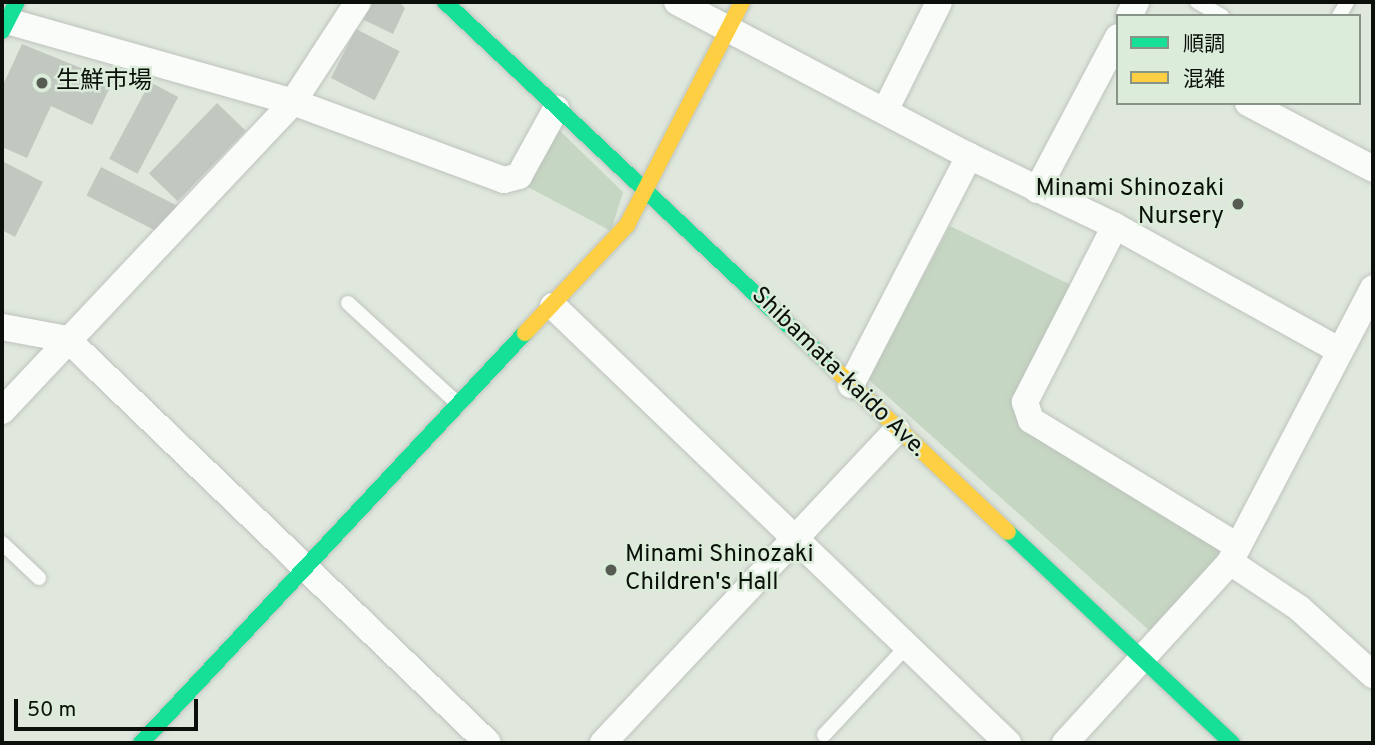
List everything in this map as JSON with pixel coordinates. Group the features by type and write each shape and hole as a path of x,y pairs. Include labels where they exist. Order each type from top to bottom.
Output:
{"main road":[{"name":"Shibamata-kaido Ave.","path":"445,2 1232,743"},
{"path":"141,743 627,225 643,188 742,2"}],"street":[{"path":"2,411 293,102 358,2"},
{"path":"677,2 886,109 969,156 1115,226 1339,350"},
{"path":"886,109 939,2"},
{"path":"6,18 293,102 504,180 519,176 556,109"},
{"path":"1037,190 1116,41"},
{"path":"1256,105 1285,112 1373,169"},
{"path":"851,385 969,156"},
{"path":"1115,226 1025,402 1031,420 1233,554 1372,670"},
{"path":"1065,743 1143,660 1233,554 1339,350 1371,299"},
{"path":"553,306 1008,743"},
{"path":"2,327 67,340 488,743"},
{"path":"603,743 897,430"}],"lane":[{"path":"1197,2 1218,14"},
{"path":"348,303 458,404"},
{"path":"2,543 39,578"},
{"path":"824,735 907,646"}],"green space":[{"path":"556,127 623,192 611,231 524,185"},
{"path":"950,226 1075,287 1016,401 1224,548 1218,562 1151,632 868,379"}],"building":[{"path":"373,2 399,2 405,8 393,34 362,19"},
{"path":"356,29 400,51 375,100 331,78"},
{"path":"22,44 113,81 92,125 51,106 27,158 2,147 2,87"},
{"path":"150,82 178,97 137,174 109,159"},
{"path":"217,103 246,131 178,201 149,173"},
{"path":"2,161 43,182 15,237 2,230"},
{"path":"101,167 177,206 162,234 86,196"}],"traffic: fast":[{"path":"2,31 17,2"},
{"path":"445,2 836,370"},
{"path":"141,743 525,333"},
{"path":"1008,532 1232,743"}],"traffic: slow":[{"path":"525,333 627,225 742,2"},
{"path":"836,370 1008,532"}],"place":[{"name":"生鮮市場","path":"42,83"},
{"name":"Minami Shinozaki Nursery","path":"1238,204"},
{"name":"Minami Shinozaki Children's Hall","path":"611,570"}]}
